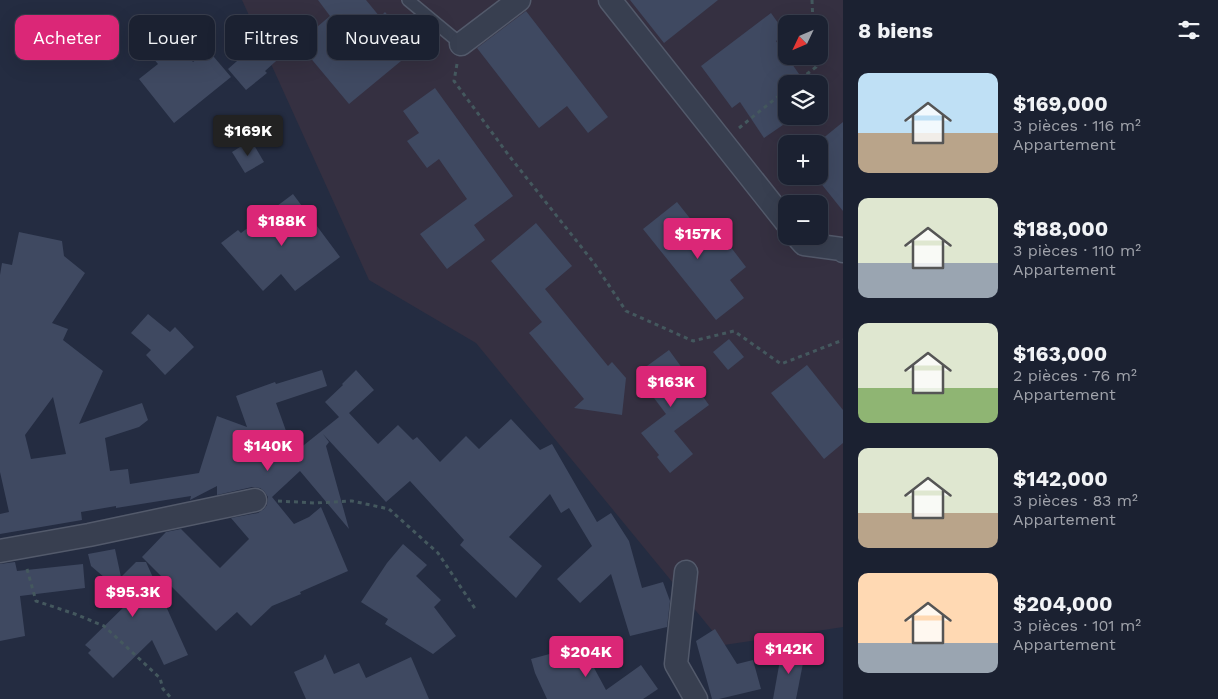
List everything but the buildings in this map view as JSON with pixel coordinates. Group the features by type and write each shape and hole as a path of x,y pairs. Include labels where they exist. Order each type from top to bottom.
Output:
{"street":[{"path":"461,44 519,0"},
{"path":"610,0 778,212"},
{"path":"811,245 841,249 843,251"},
{"path":"11,549 255,500"},
{"path":"686,572 676,664 696,699"}],"lane":[{"path":"408,0 461,44"}],"path":[{"path":"812,0 813,15"},
{"path":"461,44 454,81 510,157 594,263 626,311 692,341 734,331 781,364 843,340"},
{"path":"806,75 816,67 816,65"},
{"path":"723,141 778,96"},
{"path":"255,500 315,503 352,501 389,509 438,553 476,610"},
{"path":"11,549 36,601 104,626 160,678 163,689 172,699"}],"shaded area":[{"path":"242,0 843,0 843,627 724,645 476,343 369,280 269,60 317,60 317,15 249,15"}]}
